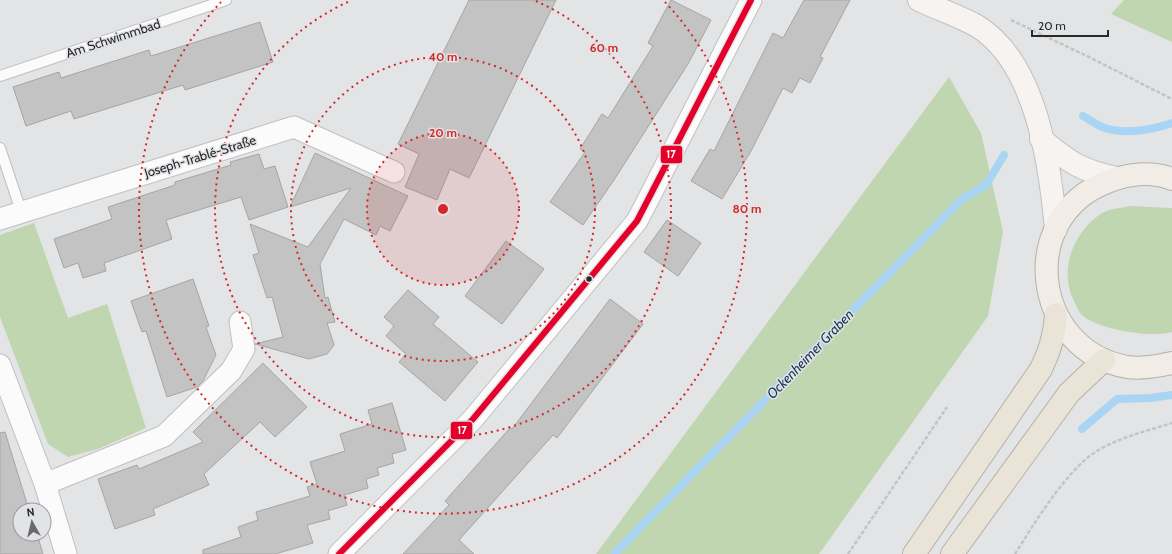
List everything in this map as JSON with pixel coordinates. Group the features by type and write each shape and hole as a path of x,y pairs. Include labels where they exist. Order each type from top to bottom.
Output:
{"highway":[{"path":"914,554 1041,370 1051,350 1055,334 1056,314"},
{"path":"952,554 1069,392 1104,360"}],"main road":[{"path":"1171,178 1141,175 1117,178 1088,192 1064,214 1056,229 1050,242 1046,271 1047,286 1056,314 1068,333 1084,348 1104,360 1128,367 1152,368 1172,363"}],"street":[{"path":"339,554 473,419 637,221 751,0"},
{"path":"919,0 977,26 1002,50 1018,70 1030,94 1042,139 1053,198 1056,229"},
{"name":"Joseph-Trablé-Straße","path":"0,218 294,127 394,172"},
{"path":"1042,139 1066,160 1093,173 1117,178"},
{"path":"45,484 164,436 231,371 244,349 240,322"},
{"path":"0,365 45,484 66,554"}],"lane":[{"name":"Am Schwimmbad","path":"0,76 226,0"},
{"path":"0,148 21,211"}],"path":[{"path":"1004,17 1090,57 1140,84 1172,99"},
{"path":"848,554 946,407"},
{"path":"1015,554 1039,516 1083,461 1097,451 1117,441 1172,423"}],"green space":[{"path":"1124,0 1172,0 1172,42 1111,14"},
{"path":"949,77 981,133 1003,232 988,316 819,554 596,554"},
{"path":"1129,206 1172,208 1172,332 1163,334 1138,333 1111,328 1089,320 1078,310 1069,289 1068,264 1077,241 1084,230 1102,213"},
{"path":"34,223 68,318 107,304 146,428 98,449 68,457 48,444 0,317 0,235"}],"building":[{"path":"469,0 556,0 469,178 450,169 437,200 405,187 419,154 398,144"},
{"path":"671,0 711,20 688,64 614,180 583,225 550,202 585,152 580,149 602,114 608,118 653,46 648,43"},
{"path":"804,0 850,0 820,57 823,58 810,83 800,78 792,93 783,88 751,151 722,199 691,181 710,149 714,151 773,33 783,38"},
{"path":"260,22 273,62 185,90 183,85 74,119 71,111 26,126 13,87 59,72 61,78 149,50 151,56"},
{"path":"315,153 408,196 390,231 380,226 376,235 344,219 320,264 325,298 328,297 335,322 327,323 334,345 327,354 309,359 255,344 283,337 272,297 267,298 253,255 259,253 250,224 308,247 351,188 290,207"},
{"path":"259,154 264,169 275,166 288,207 249,220 241,197 166,220 172,239 104,263 106,271 83,278 78,263 64,268 54,239 112,219 108,207 175,185 175,182 231,165 230,162"},
{"path":"667,220 701,243 678,276 644,252"},
{"path":"506,241 544,269 502,324 465,296"},
{"path":"193,279 209,326 206,327 216,355 203,381 197,387 167,397 146,331 142,332 131,301"},
{"path":"408,290 439,317 433,324 478,362 445,401 399,362 406,354 386,336 394,326 384,317"},
{"path":"610,299 643,324 557,438 553,435 459,540 474,554 403,554 449,505 445,501 510,428 512,429"},
{"path":"263,363 307,407 275,437 260,422 204,474 209,485 153,509 155,515 115,529 98,479 137,465 139,469 203,442 193,432"},
{"path":"392,403 406,450 392,454 394,463 377,468 379,475 366,479 368,488 344,495 347,505 328,511 330,519 307,525 313,543 275,554 203,554 203,550 241,537 238,527 258,520 256,512 310,496 307,487 317,484 310,462 345,451 340,434 372,424 368,410"},
{"path":"5,432 27,502 12,502 12,542 39,542 43,554 0,554 0,433"}],"waterway":[{"name":"Ockenheimer Graben","path":"1083,116 1102,127 1119,131 1137,131 1172,123"},
{"name":"Ockenheimer Graben","path":"614,554 961,200 986,185 1004,155"},
{"path":"1082,429 1117,399 1151,398 1172,395"}],"transit line":[{"name":"17","path":"339,554 473,419 637,221 751,0"}]}
